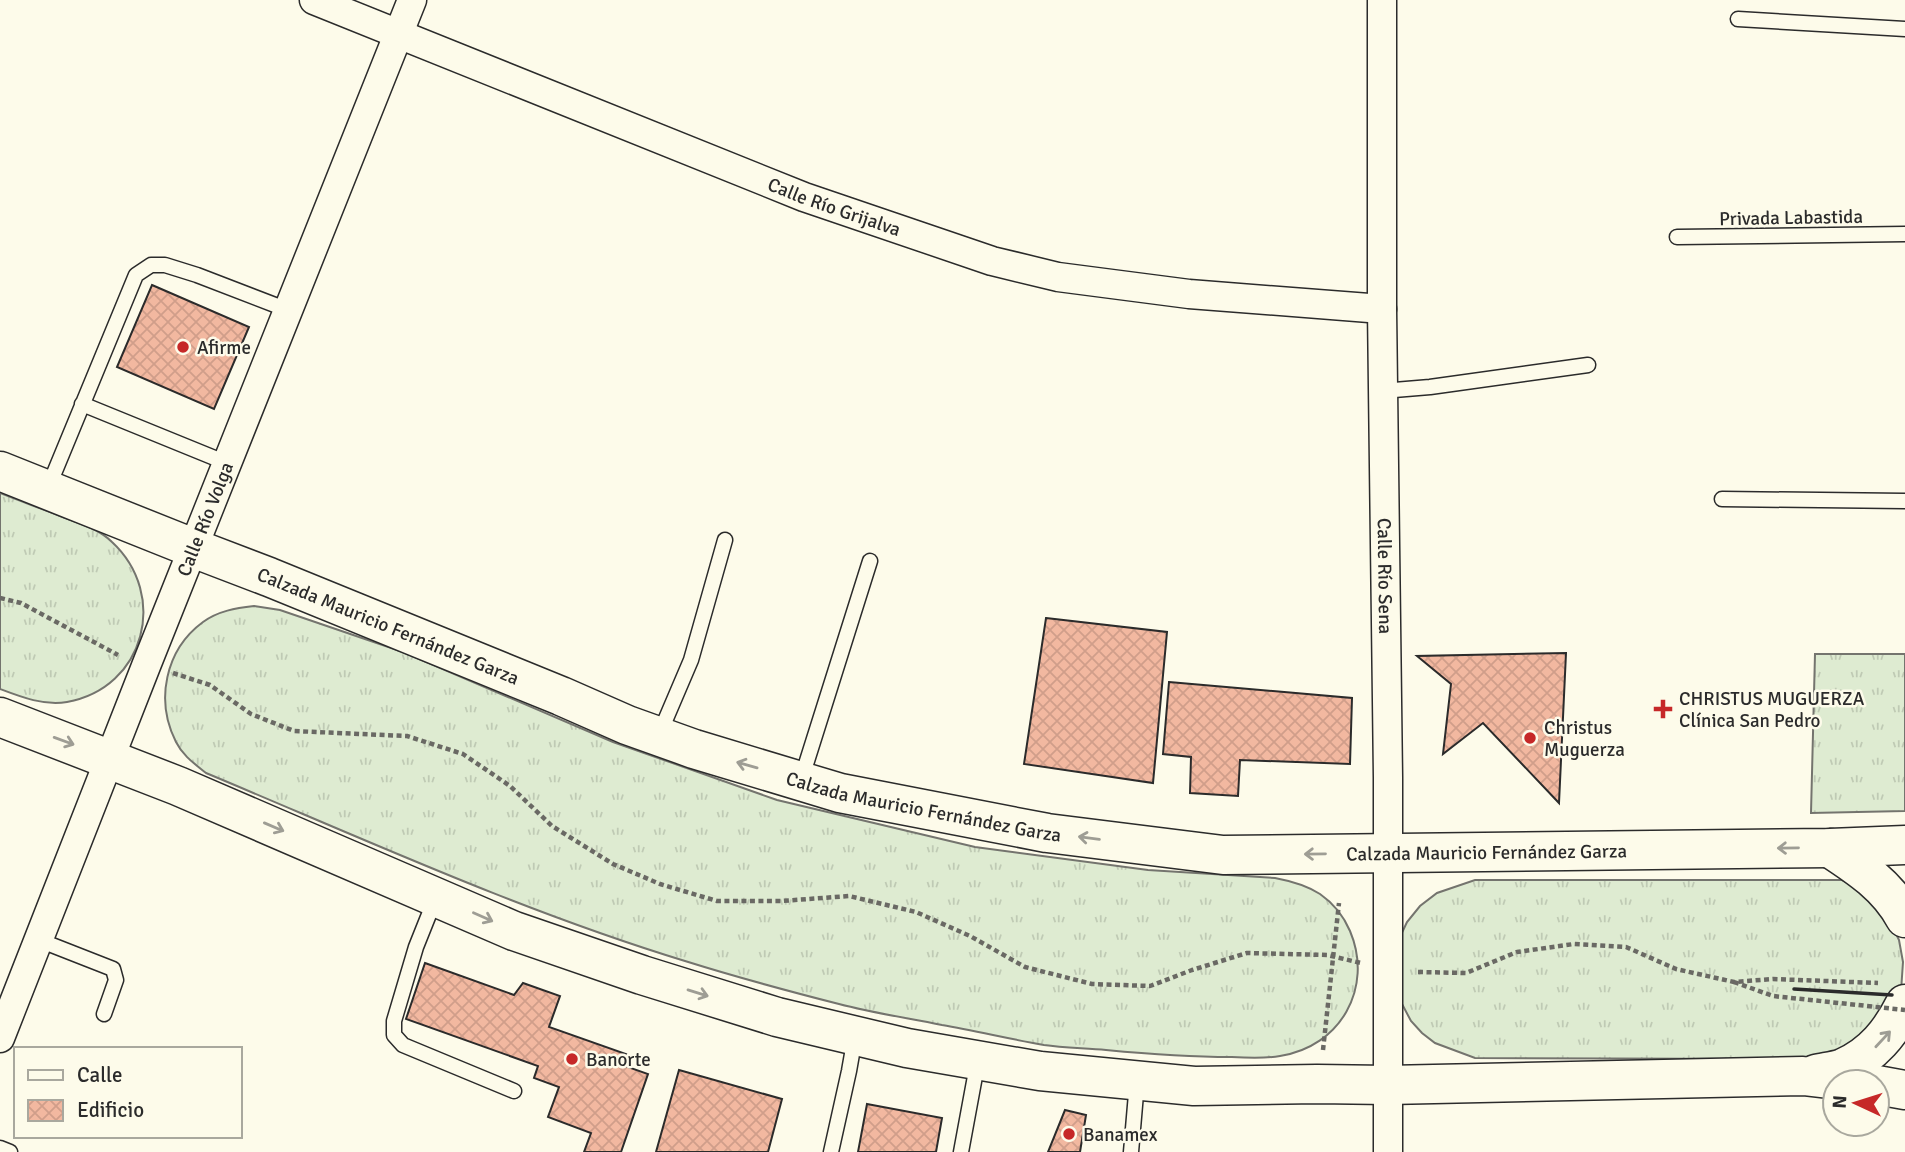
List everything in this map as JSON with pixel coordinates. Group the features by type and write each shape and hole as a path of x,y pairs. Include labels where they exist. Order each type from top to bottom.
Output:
{"main road":[{"name":"Calzada Mauricio Fernández Garza","path":"0,471 548,690 626,725 694,750 840,793 1046,833 1236,855 1905,845"},
{"path":"0,717 110,758 514,931 777,1017 907,1048 1040,1071 1194,1086 1388,1085 1803,1076 1821,1078"},
{"path":"1830,848 1885,888 1905,918"},
{"path":"1803,1076 1842,1068 1863,1057 1881,1042 1895,1025 1892,994"}],"street":[{"name":"Calle Río Grijalva","path":"314,0 804,197 992,261 1058,277 1176,292 1382,309"},
{"name":"Calle Río Volga","path":"0,1038 412,0"},
{"name":"Calle Río Sena","path":"1382,0 1388,1152"}],"lane":[{"path":"1738,19 1905,29"},
{"name":"Privada Labastida","path":"1677,237 1905,234"},
{"path":"47,490 136,275 150,265 166,265 288,310"},
{"path":"1382,391 1588,365"},
{"path":"82,404 227,463"},
{"path":"1721,499 1905,501"},
{"path":"658,736 691,660 724,540"},
{"path":"801,781 870,561"},
{"path":"436,897 416,947 394,1021 394,1035 403,1045 514,1091"},
{"path":"39,940 113,969 116,981 104,1014"},
{"path":"831,1152 855,1036"},
{"path":"961,1152 978,1060"},
{"path":"1130,1152 1137,1080"},
{"path":"0,1148 10,1152"}],"path":[{"path":"0,598 21,603 114,654 210,685 251,714 294,731 407,736 463,754 510,786 552,826 613,864 660,884 717,901 781,901 849,896 916,912 970,936 1025,967 1092,984 1150,986 1247,953 1333,957 1421,973 1466,973 1517,953 1574,944 1626,947 1676,969 1734,982 1773,996 1905,1010"},
{"path":"1322,1050 1339,903"},
{"path":"1734,982 1773,979 1892,994"}],"green space":[{"path":"0,493 94,529 112,542 130,564 140,587 143,612 140,637 131,659 115,679 94,693 67,702 50,703 24,698 0,689"},
{"path":"254,606 280,610 403,652 613,742 777,800 975,847 1148,870 1275,878 1298,884 1325,898 1348,926 1356,952 1358,973 1354,993 1335,1028 1320,1041 1280,1056 1262,1058 1153,1054 1044,1045 865,1010 801,994 685,961 563,920 206,773 182,751 176,742 166,710 165,693 172,661 190,634 203,622 227,611"},
{"path":"1815,654 1905,654 1905,811 1811,813"},
{"path":"1475,880 1842,880 1860,889 1886,913 1899,940 1903,962 1901,991 1877,1033 1818,1059 1475,1058 1435,1043 1411,1021 1402,1004 1399,939 1407,922 1420,906 1437,893"}],"building":[{"name":"Afirme","path":"152,285 249,327 214,409 117,367"},
{"path":"1046,618 1167,632 1153,783 1024,764"},
{"name":"Christus Muguerza","path":"1566,653 1559,803 1483,723 1443,754 1451,684 1417,656"},
{"path":"1169,682 1352,698 1350,764 1240,760 1238,796 1190,793 1191,757 1163,754"},
{"name":"Banorte","path":"425,963 514,995 523,983 560,996 549,1027 626,1054 622,1065 648,1074 621,1152 584,1152 591,1133 548,1117 559,1087 534,1078 538,1066 406,1019"},
{"path":"679,1070 782,1099 768,1152 656,1152"},
{"path":"867,1104 942,1118 936,1152 858,1152"},
{"name":"Banamex","path":"1065,1110 1086,1115 1080,1152 1048,1152"}],"wall":[{"path":"1794,989 1892,995"}],"place":[{"name":"Afirme","path":"183,347"},
{"name":"CHRISTUS MUGUERZA Clínica San Pedro","path":"1663,709"},
{"name":"Christus Muguerza","path":"1530,738"},
{"name":"Banorte","path":"572,1059"},
{"name":"Banamex","path":"1069,1134"}]}
